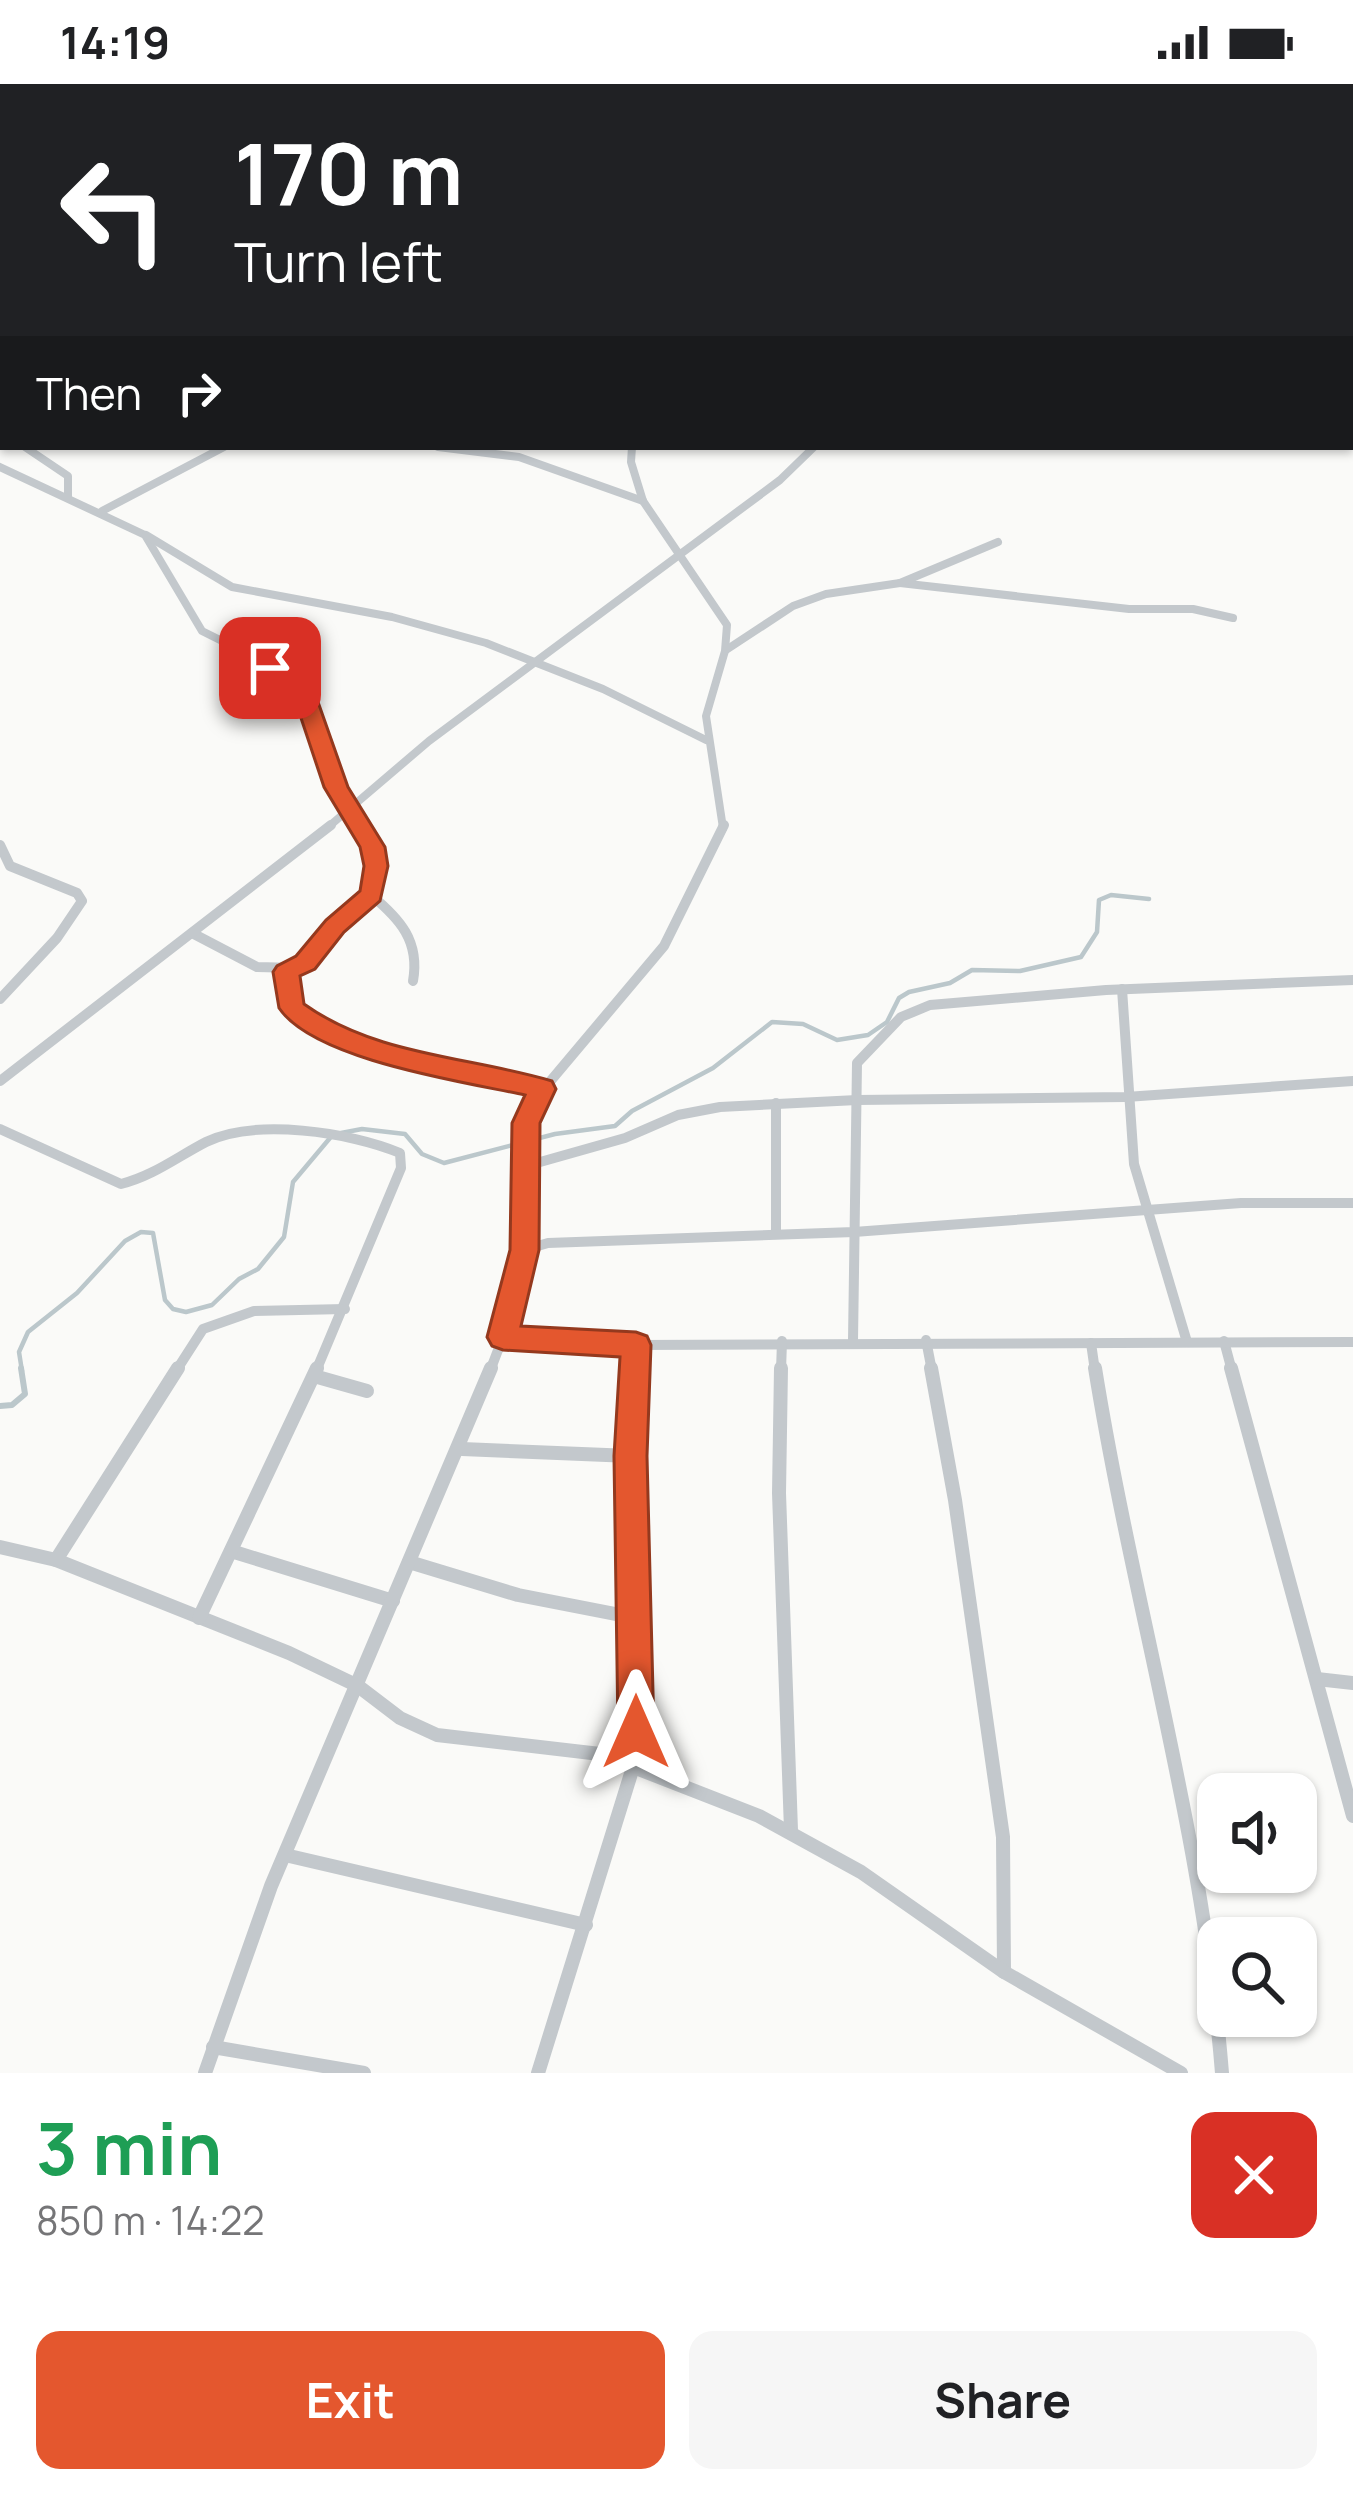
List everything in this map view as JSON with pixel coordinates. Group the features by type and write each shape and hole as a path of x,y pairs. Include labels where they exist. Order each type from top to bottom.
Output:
{"street":[{"path":"30,450 66,473 72,483 68,496"},
{"path":"102,512 218,450"},
{"path":"460,450 519,458 643,500"},
{"path":"205,2073 285,1855 462,1449 503,1337 524,1250 527,1118 542,1089 664,946 722,835 724,813 706,740 708,701 725,651 723,616 643,500 632,450"},
{"path":"0,1081 350,811 430,741 780,480 811,450"},
{"path":"0,467 173,545 234,587 415,622 532,664 706,740"},
{"path":"145,535 202,632 252,653 300,682 327,765 375,856 371,895 335,926 305,962 286,972 264,970 192,933"},
{"path":"725,651 776,616 812,599 900,584 998,542"},
{"path":"900,584 1129,610 1193,609 1233,618"},
{"path":"0,845 10,866 38,873 47,884 77,893 82,901 57,938 0,999"},
{"path":"371,895 400,920 413,941 417,963 413,981"},
{"path":"286,972 295,1012 323,1031 404,1059 542,1089"},
{"path":"853,1340 857,1063 916,1009 1122,989 1353,980"},
{"path":"1122,989 1134,1164 1187,1342"},
{"path":"526,1166 625,1138 679,1115 776,1103 1126,1097 1353,1081"},
{"path":"776,1103 776,1234"},
{"path":"0,1129 121,1184 142,1179 210,1140 262,1127 396,1149 400,1168 345,1309 199,1618"},
{"path":"524,1250 568,1241 854,1232 1145,1210 1353,1203"},
{"path":"56,1560 199,1332 254,1311 345,1309"},
{"path":"503,1337 636,1345 853,1340 1353,1342"},
{"path":"926,1340 998,1793 1004,1972"},
{"path":"782,1341 779,1493 791,1830"},
{"path":"1224,1341 1353,1816"},
{"path":"1091,1343 1119,1516 1193,1847 1222,2073"},
{"path":"538,2073 634,1764 631,1456 636,1345"},
{"path":"314,1376 368,1391"},
{"path":"462,1449 631,1456"},
{"path":"0,1546 56,1560 358,1686 400,1718 446,1738 577,1750 634,1764 791,1830 861,1872 1004,1972 1181,2073"},
{"path":"231,1551 393,1601"},
{"path":"409,1562 518,1595 636,1618"},
{"path":"1317,1679 1353,1684"},
{"path":"285,1855 586,1924"},
{"path":"212,2047 364,2073"}],"waterway":[{"path":"341,1133 362,1129 405,1134 422,1154 444,1163 555,1134 615,1126 632,1111 713,1068 772,1022 803,1024 837,1040 868,1035 887,1022 899,998 909,992 950,983 972,970 1020,971 1081,957 1097,932 1099,900 1111,895 1149,899"},
{"path":"22,1371 19,1352 28,1332 77,1293 125,1241 141,1232 153,1233 165,1300 173,1309 186,1312 212,1305 239,1279 258,1269 284,1237 293,1182 330,1138"},
{"path":"0,1406 12,1405 25,1394 21,1368"}],"route":[{"path":"270,668 300,682 336,787 373,847 376,866 371,895 335,926 305,962 286,972 292,1008 299,1018 323,1031 404,1059 542,1089 526,1123 524,1250 503,1337 636,1345 631,1456 636,1732"}]}
